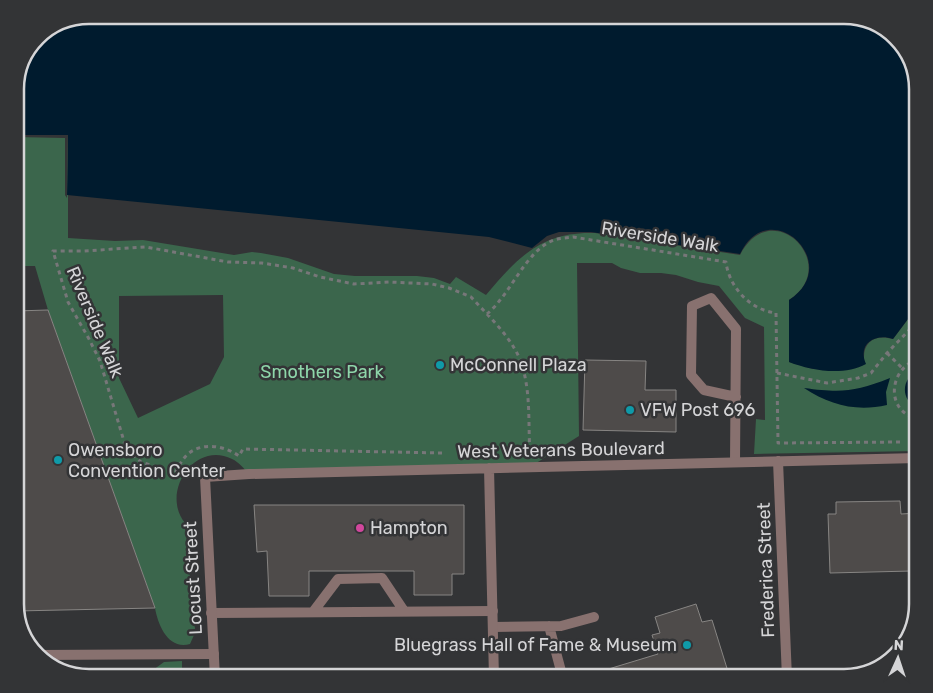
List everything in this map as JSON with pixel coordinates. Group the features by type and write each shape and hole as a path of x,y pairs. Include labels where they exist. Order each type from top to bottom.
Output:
{"street":[{"path":"736,397 704,390 691,375 692,306 712,298 736,329 736,397 736,462"},
{"name":"West Veterans Boulevard","path":"205,476 909,458"},
{"name":"Frederica Street","path":"778,461 787,669"},
{"path":"489,468 494,669"},
{"name":"Locust Street","path":"205,476 214,669"},
{"path":"313,612 338,579 382,578 404,611"},
{"path":"212,613 493,611"},
{"path":"493,627 560,626 594,617"},
{"path":"549,626 560,669"},
{"path":"48,655 214,654"}],"path":[{"name":"Riverside Walk","path":"487,314 498,305 534,252 556,240 573,237 726,262 728,276 748,301 762,310 776,313 778,442 909,442"},
{"name":"Riverside Walk","path":"451,454 243,449 239,456 222,447 212,446 190,452 181,462 175,473 141,462 126,448 100,361 68,302 53,251 84,252 146,247 228,262 270,264 293,268 320,277 354,284 389,282 432,284 449,288 471,298 487,314 502,330 522,364 527,387 530,455"},
{"path":"777,372 827,383 858,378 871,373 909,330"},
{"path":"887,353 902,368"},
{"path":"909,363 902,368 894,387 895,397 899,406 905,414 909,416"}],"green space":[{"name":"Smothers Park","path":"24,135 68,135 68,238 115,241 143,240 234,255 252,252 261,253 288,258 334,274 417,276 434,278 450,284 456,277 486,295 521,258 533,249 560,236 595,233 740,255 754,238 769,231 784,233 797,241 806,254 809,269 804,285 789,300 789,362 814,369 864,359 868,343 881,337 893,339 909,318 909,451 754,454 756,419 765,420 764,327 745,318 719,286 676,275 640,273 621,268 612,263 577,263 579,436 530,467 249,474 232,459 218,455 206,457 194,463 185,472 179,484 177,497 178,511 185,523 195,629 190,644 182,645 170,640 165,635 159,622 48,310 35,266 24,266","holes":["223,295 224,357 210,384 138,418 119,378 119,296"]},
{"path":"182,661 182,669 154,669 164,662"}],"water":[{"path":"76,25 857,25 877,32 893,46 903,60 908,76 909,318 893,339 880,338 869,342 864,351 866,364 857,368 838,371 808,368 789,362 789,300 804,285 809,269 806,253 797,240 783,232 768,230 753,237 740,254 591,232 559,232 547,236 532,248 489,237 67,195 68,135 24,135 24,84 30,60 37,49 56,32"},
{"path":"890,378 886,392 887,405 876,407 844,406 824,399 804,388 828,391 857,389"},
{"path":"909,378 909,401 905,389"}],"pier":[{"path":"24,135 68,135 67,198 65,195 65,138 24,137"}],"building":[{"name":"Owensboro Convention Center","path":"48,310 155,608 24,611 24,311"},
{"name":"VFW Post 696","path":"585,360 646,361 645,390 676,390 676,432 583,430"},
{"path":"900,501 901,514 909,514 909,571 830,573 828,514 836,514 836,502"},
{"name":"Hampton","path":"254,505 464,505 464,574 452,574 452,595 414,595 414,571 309,571 309,596 269,596 267,551 257,552"},
{"name":"Bluegrass Hall of Fame & Museum","path":"696,604 702,622 712,620 727,669 608,669 658,654 652,635 660,633 655,617"}],"place":[{"name":"McConnell Plaza","path":"440,365"},
{"name":"VFW Post 696","path":"630,410"},
{"name":"Owensboro Convention Center","path":"58,460"},
{"name":"Hampton","path":"360,528"},
{"name":"Bluegrass Hall of Fame & Museum","path":"687,645"}]}
